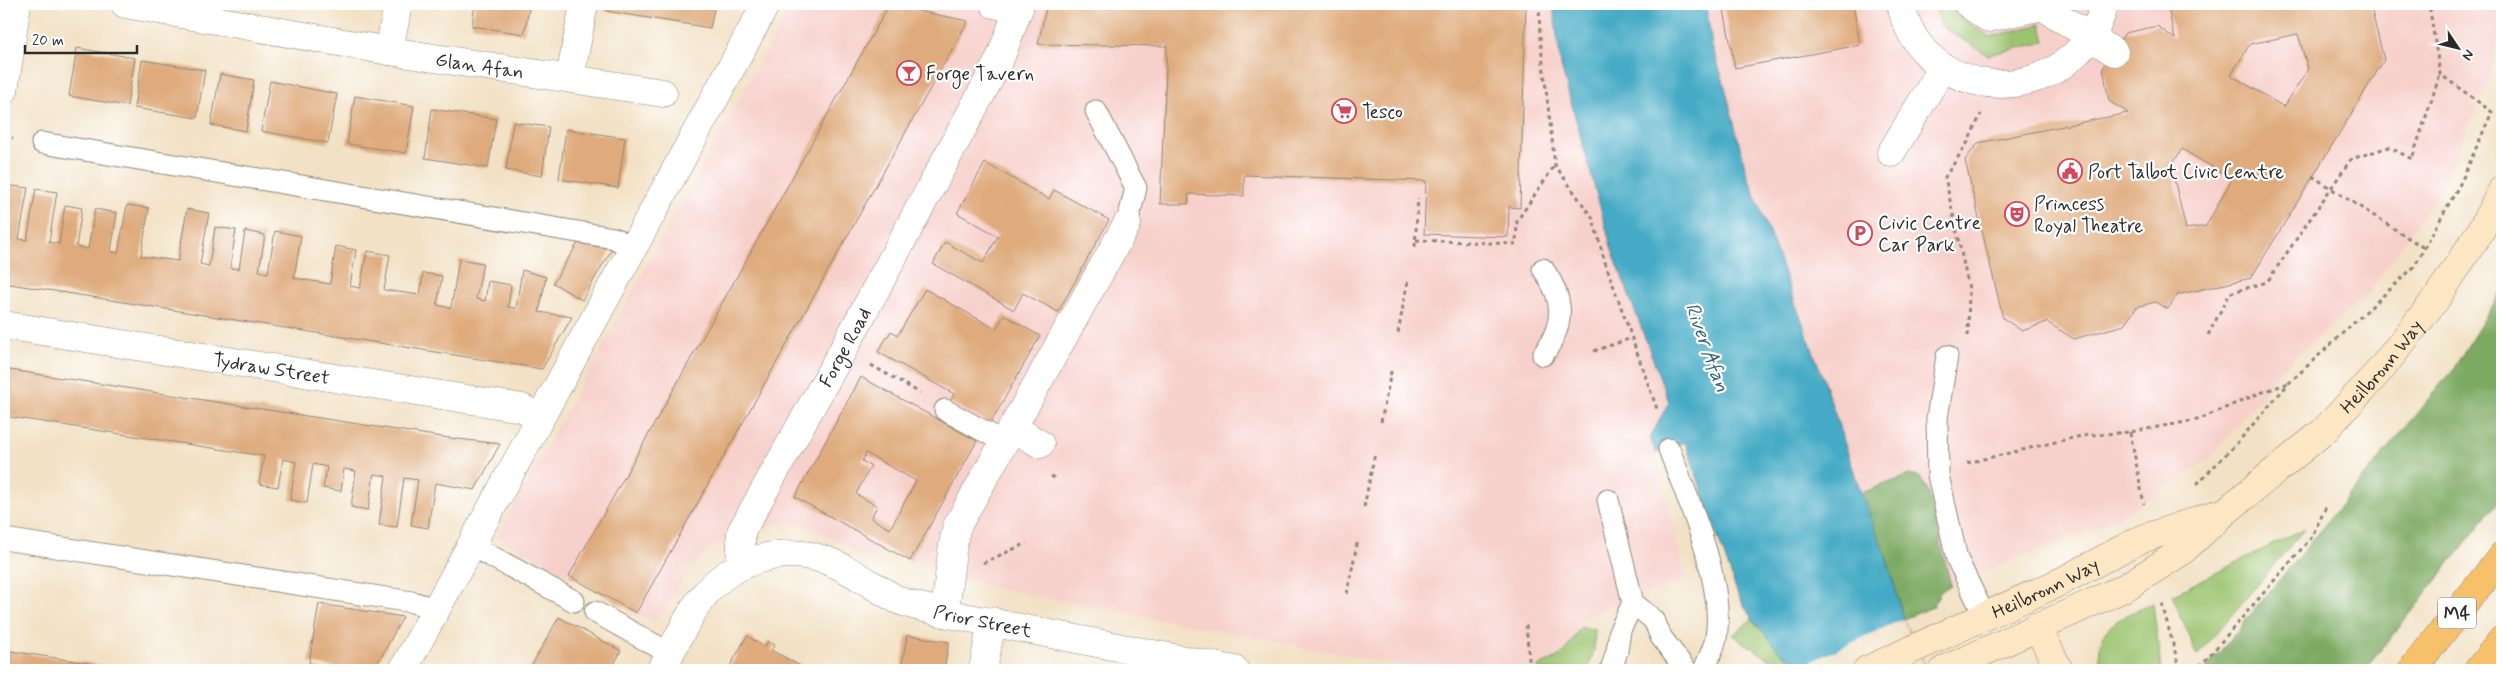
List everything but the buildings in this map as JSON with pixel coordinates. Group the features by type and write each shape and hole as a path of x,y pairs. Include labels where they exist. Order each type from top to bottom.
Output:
{"highway":[{"name":"M4","path":"2412,670 2502,556"},
{"name":"M4","path":"2478,670 2502,640"}],"main road":[{"name":"Heilbronn Way","path":"1944,670 2126,587 2181,552 2225,512 2324,431 2382,369 2436,299 2481,230 2502,190"},
{"name":"Heilbronn Way","path":"1867,670 2062,581 2139,540 2225,512"},
{"path":"2037,626 2058,670"}],"street":[{"path":"4,90 17,4"},
{"name":"Glan Afan","path":"125,4 210,12 389,51 663,92"},
{"path":"389,51 398,4"},
{"path":"570,78 584,4"},
{"path":"402,670 472,546 539,417 634,248 766,4"},
{"path":"1901,4 1903,16 1919,45 1943,67 1968,80 1994,85 2021,83 2047,74 2071,60 2090,37 2104,4"},
{"path":"1968,4 1988,18 2042,5 2114,52"},
{"name":"Forge Road","path":"741,565 740,532 843,350 1000,59 1011,6"},
{"path":"1891,153 1943,67"},
{"path":"944,612 950,552 957,526 1127,224"},
{"name":"Tydraw Street","path":"4,325 522,408 539,417"},
{"path":"1008,435 1040,444"},
{"name":"Prior Street","path":"741,565 774,555 798,554 823,559 898,600 1149,662 1235,670"},
{"path":"666,662 703,595 721,577 741,565"},
{"path":"983,670 992,622"}],"lane":[{"path":"1096,111 1136,188 1127,224"},
{"path":"42,144 614,238 634,248"},
{"path":"1543,355 1554,340 1559,322 1560,303 1554,284 1544,269"},
{"path":"1947,356 1937,418 1938,475 1957,559 1984,615"},
{"path":"945,410 1008,435"},
{"path":"1669,449 1706,550 1717,611 1716,639 1704,670"},
{"path":"1608,500 1632,603 1620,630 1611,670"},
{"path":"4,539 412,602 437,609"},
{"path":"472,546 574,601"},
{"path":"1632,603 1654,620 1661,637 1686,670"},
{"path":"595,612 666,662"}],"path":[{"path":"1539,4 1540,38 1555,165 1593,219 1657,409"},
{"path":"2208,335 2230,293 2267,282 2351,159 2389,147 2412,159 2440,74 2429,4"},
{"path":"2195,486 2237,443 2289,383 2414,267 2461,182 2492,112 2440,74"},
{"path":"1416,240 1516,244 1517,221 1555,165"},
{"path":"2312,176 2424,248"},
{"path":"1415,246 1418,198"},
{"path":"1398,333 1408,280"},
{"path":"1594,351 1632,338"},
{"path":"843,350 935,401 945,410"},
{"path":"1381,422 1392,367"},
{"path":"1964,463 2081,436 2130,432 2197,420 2289,383"},
{"path":"2130,432 2144,504"},
{"path":"1364,507 1375,453"},
{"path":"2192,670 2203,663 2311,538 2327,505"},
{"path":"1348,594 1358,539"},
{"path":"949,573 984,563 1027,543"},
{"path":"2162,604 2180,670"},
{"path":"1526,625 1530,670"}],"shaded area":[{"path":"792,4 1553,4 1561,66 1612,250 1669,403 1650,438 1656,453 1686,580 1586,616 1576,638 1563,655 1538,667 1520,670 1461,670 1395,664 996,588 910,561 881,545 871,560 811,527 785,522 741,532 711,547 688,571 664,613 652,622 497,536"},
{"path":"1706,4 2502,4 2502,22 2486,88 2440,190 2369,293 2284,367 2209,461 2120,517 1952,585 1940,592 1933,607 1903,619 1889,565 1861,493 1822,375 1746,171 1724,83 1712,46"}],"green space":[{"path":"1935,4 1954,4 1957,16 1990,37 2041,24 2045,42 1988,55 1941,26"},
{"path":"2502,290 2502,497 2365,670 2205,670 2454,368"},
{"path":"1909,475 1920,477 1928,490 1951,585 1940,592 1933,607 1903,619 1889,565 1861,493"},
{"path":"2305,528 2197,656 2172,595"},
{"path":"2153,603 2161,670 2100,670 2099,654 2105,633 2120,619"},
{"path":"1752,619 1782,654 1806,664 1770,660 1733,635"},
{"path":"1581,627 1595,630 1594,650 1588,670 1538,670 1538,667 1563,654"}],"water":[{"name":"River Afan","path":"1553,4 1706,4 1712,46 1724,83 1746,171 1822,375 1861,493 1889,565 1903,619 1927,670 1809,670 1806,664 1782,654 1752,619 1738,595 1685,442 1656,453 1650,438 1669,402 1612,250 1561,66"}],"pier":[{"path":"1903,619 1927,670 1809,670 1806,664"}],"place":[{"name":"Forge Tavern","path":"909,73"},
{"name":"Tesco","path":"1344,111"},
{"name":"Port Talbot Civic Centre","path":"2070,171"},
{"name":"Princess Royal Theatre","path":"2017,214"},
{"name":"Civic Centre Car Park","path":"1860,233"}]}
